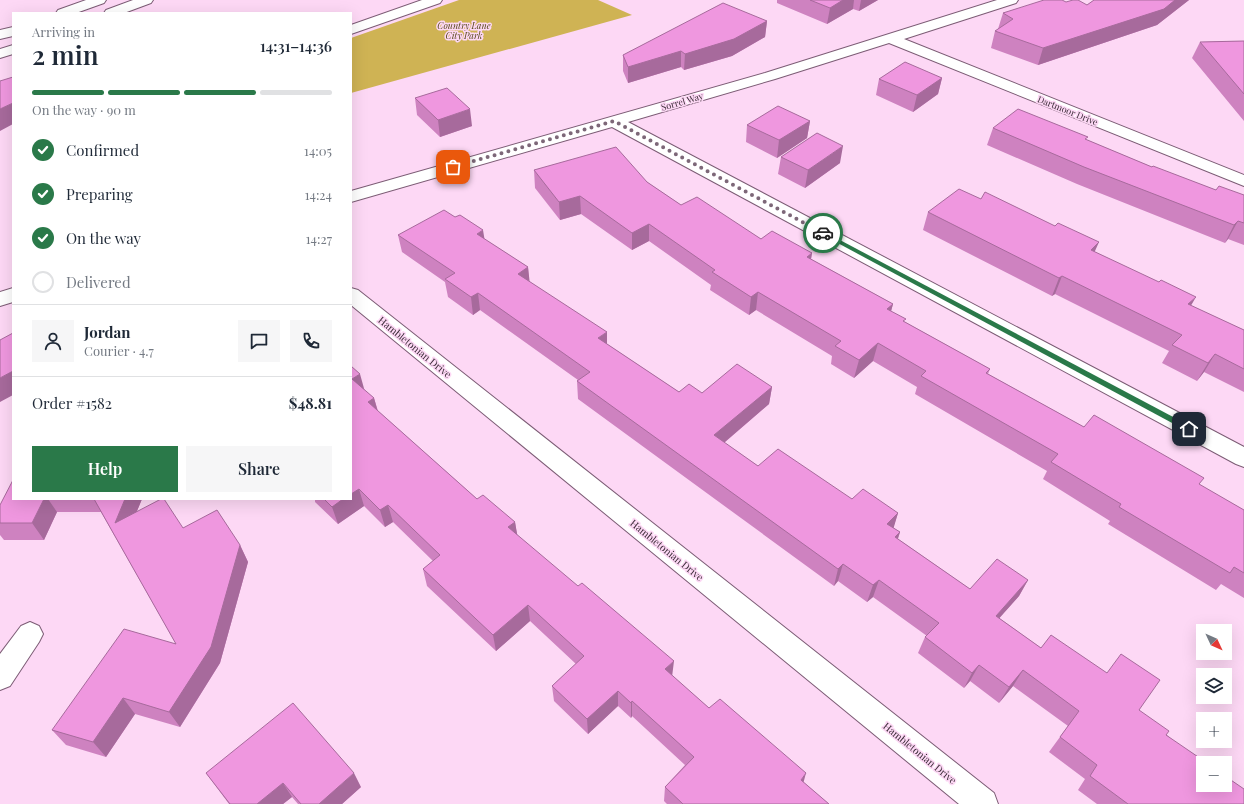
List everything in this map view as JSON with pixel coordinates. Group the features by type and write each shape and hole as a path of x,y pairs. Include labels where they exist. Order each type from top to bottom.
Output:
{"main road":[{"path":"66,12 99,0"},
{"path":"114,12 146,0"},
{"path":"352,30 435,0"},
{"name":"Sorrel Way","path":"352,197 892,39 1011,0"},
{"path":"0,35 12,31"},
{"name":"Dartmoor Drive","path":"892,39 1244,181"},
{"path":"0,54 12,49"},
{"path":"614,121 1244,458"},
{"path":"0,299 12,295"},
{"name":"Hambletonian Drive","path":"352,296 983,804"},
{"path":"0,677 30,634"}],"green space":[{"name":"Country Lane City Park","path":"459,0 598,0 632,15 352,93 352,38"}],"building":[{"path":"810,0 843,0 830,8"},
{"path":"1044,0 1062,0 1066,2 1078,0 1087,5 1094,0 1175,0 1164,9 1043,48 995,31 1013,19 1003,13"},
{"path":"723,3 767,21 734,39 685,54 681,51 628,67 623,55"},
{"path":"1244,41 1244,94 1200,42"},
{"path":"905,62 942,78 917,95 879,79"},
{"path":"12,77 12,103 0,109 0,81"},
{"path":"447,88 470,109 438,120 415,98"},
{"path":"778,106 810,121 779,140 747,125"},
{"path":"1018,109 1088,137 1085,139 1152,167 1153,166 1216,190 1219,186 1244,195 1244,223 1238,221 1234,225 1084,167 993,128"},
{"path":"817,133 843,146 808,170 781,157"},
{"path":"616,147 647,182 681,205 697,197 761,239 772,231 812,253 807,257 893,304 887,309 906,319 903,321 990,369 986,373 1084,427 1094,415 1204,478 1199,484 1244,510 1244,573 1234,567 1230,573 1119,507 1121,504 1051,462 1058,454 921,376 926,371 878,343 859,360 835,346 841,341 758,292 751,297 712,272 715,270 649,224 632,233 580,196 559,202 534,170"},
{"path":"959,189 981,199 985,192 1055,226 1058,223 1099,242 1091,250 1159,282 1161,280 1196,297 1188,304 1244,330 1244,369 1215,354 1208,363 1172,345 1182,335 1062,276 1059,278 928,212"},
{"path":"444,210 455,217 460,215 483,230 477,234 528,267 518,274 607,332 598,338 679,392 689,384 702,393 737,364 772,387 714,435 758,466 778,449 852,499 863,489 898,513 887,524 900,532 895,537 970,589 997,559 1028,580 996,616 1041,648 1051,635 1107,673 1121,654 1160,680 1139,710 1169,731 1166,735 1197,756 1196,792 1232,792 1232,781 1244,789 1244,804 1128,804 1090,776 1097,765 1060,737 1079,711 1023,670 1009,687 979,665 972,673 925,637 939,623 879,580 873,585 843,564 838,569 577,381 590,372 478,293 471,297 445,279 455,273 398,235"},
{"path":"12,334 12,372 0,378 0,340"},
{"path":"352,367 360,374 352,379"},
{"path":"352,379 374,398 368,402 477,499 483,495 515,522 508,527 578,586 582,583 674,661 665,669 709,708 720,699 806,773 801,780 829,804 683,804 665,787 694,757 632,701 631,703 618,691 587,719 552,686 584,656 528,605 493,635 423,569 440,555 388,505 380,510 359,489 352,493"},
{"path":"12,482 12,500 44,500 32,523 0,523 0,505"},
{"path":"95,500 125,500 115,523 159,500 165,500 183,528 217,510 240,545 211,647 169,712 123,698 93,742 52,730 124,629 176,644"},
{"path":"325,500 342,500 332,507"},
{"path":"293,703 354,773 319,804 301,804 283,783 257,804 230,804 206,773"}],"way so far":[{"path":"453,167 614,121 823,233"}],"route":[{"path":"823,233 1189,429"}]}
